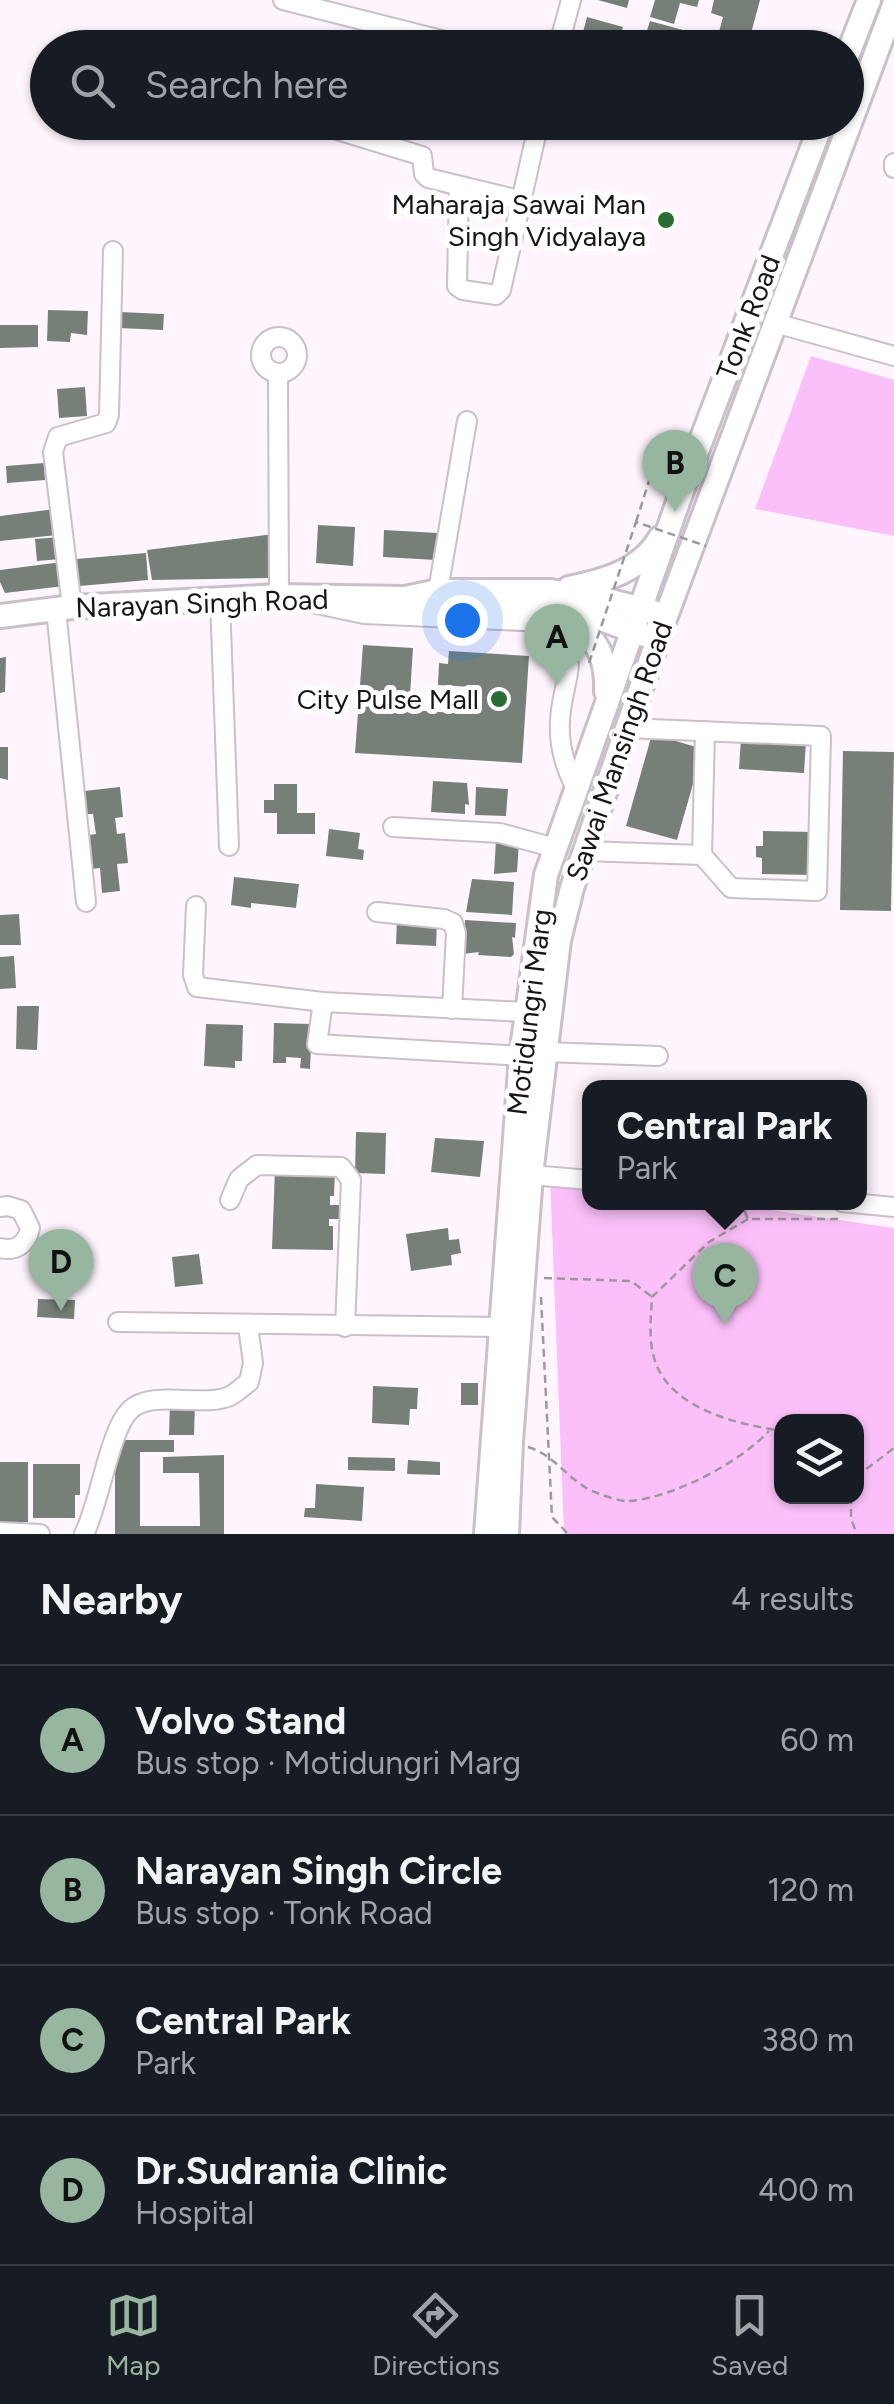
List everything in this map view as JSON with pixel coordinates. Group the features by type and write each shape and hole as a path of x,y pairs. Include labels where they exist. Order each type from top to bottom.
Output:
{"main road":[{"path":"857,30 869,0"},
{"name":"Sawai Mansingh Road","path":"864,87 894,6"},
{"name":"Tonk Road","path":"675,512 815,140"},
{"name":"Sawai Mansingh Road","path":"507,1534 510,1442 531,1175 533,1054 559,940 584,851 657,641 844,140"},
{"path":"405,598 436,609 550,600 606,581 639,562 655,546 675,512"},
{"name":"Motidungri Marg","path":"486,1534 501,1328 533,1054 526,1012 546,875 675,512"},
{"path":"405,598 438,591 550,600 636,619 666,616"},
{"name":"Narayan Singh Road","path":"1,616 64,608 280,596 405,598"},
{"path":"550,600 583,628 602,651 607,674 606,710"},
{"path":"636,619 657,641"},
{"path":"507,1502 526,1534"}],"street":[{"path":"283,0 402,30"},
{"path":"562,30 570,0"},
{"path":"371,140 420,155 425,176 519,200"},
{"path":"459,186 456,282 463,290 491,296 501,290 534,140"},
{"path":"86,902 53,452 58,437 95,428 106,423 109,415 114,250"},
{"path":"776,323 894,356"},
{"path":"278,374 280,596 379,616 546,622 565,642 570,672 560,712 562,763 576,788"},
{"path":"438,591 466,420"},
{"path":"220,600 229,846"},
{"path":"627,728 706,730 821,736 817,891 731,888 702,856 706,730"},
{"path":"393,827 500,832 555,848"},
{"path":"584,851 702,856"},
{"path":"196,906 193,975 197,988 323,1002 526,1012"},
{"path":"378,912 444,919 452,924 456,933 452,1009"},
{"path":"323,1002 317,1044 658,1056"},
{"path":"230,1200 239,1180 257,1166 341,1167 351,1180 345,1327"},
{"path":"531,1175 582,1179"},
{"path":"867,1209 894,1207"},
{"path":"0,1208 21,1210 30,1228 19,1246 0,1248"},
{"path":"118,1322 501,1328"},
{"path":"84,1534 119,1430 130,1410 161,1401 230,1396 248,1382 253,1363 248,1326"},
{"path":"0,1532 40,1534"}],"path":[{"path":"589,663 650,478"},
{"path":"636,522 706,546"},
{"path":"744,1210 748,1219"},
{"path":"774,1431 711,1413 670,1388 655,1361 650,1326 652,1297 709,1242 748,1219 842,1211"},
{"path":"523,1278 611,1278 631,1282 652,1297"},
{"path":"541,1298 552,1517 568,1534"},
{"path":"510,1442 548,1456 588,1490 627,1502 690,1485 770,1430"},
{"path":"864,1471 894,1448"},
{"path":"851,1504 851,1520 857,1534"}],"shaded area":[{"path":"811,356 894,380 894,536 755,509"},
{"path":"550,1177 582,1182 582,1210 770,1210 894,1228 894,1534 564,1534"}],"building":[{"path":"598,0 629,0 627,8"},
{"path":"655,0 699,0 697,7 680,3 674,24 650,17"},
{"path":"714,0 760,0 752,30 720,30 723,17 711,13"},
{"path":"587,17 623,27 622,30 584,30"},
{"path":"650,21 683,30 647,30"},
{"path":"48,310 88,311 87,335 71,333 70,342 47,341"},
{"path":"120,312 164,314 163,330 119,328"},
{"path":"0,325 38,325 38,347 0,348"},
{"path":"85,387 87,416 59,418 57,389"},
{"path":"44,463 45,480 7,483 6,466"},
{"path":"55,509 57,535 0,541 0,516"},
{"path":"318,525 355,527 353,566 316,563"},
{"path":"384,530 438,533 436,560 383,557"},
{"path":"273,534 268,578 152,580 147,550"},
{"path":"59,537 61,559 37,561 35,539"},
{"path":"146,553 148,580 68,587 65,560"},
{"path":"62,562 64,586 5,593 0,582 0,570"},
{"name":"City Pulse Mall","path":"363,645 413,648 409,710 471,714 473,687 438,685 439,663 448,664 449,651 529,656 522,763 355,753"},
{"path":"6,657 5,692 0,693 0,658"},
{"path":"652,734 703,749 677,840 626,826"},
{"path":"741,738 806,741 804,773 739,769"},
{"path":"0,747 8,747 8,780 0,778"},
{"path":"843,751 894,752 891,911 840,910"},
{"path":"433,781 467,783 469,805 465,804 465,814 431,812"},
{"path":"274,784 297,784 297,813 315,813 315,834 277,834 277,813 264,813 264,800 274,800"},
{"path":"120,787 123,817 115,818 117,834 125,833 128,863 117,864 120,891 102,893 100,868 92,869 89,835 96,834 93,814 86,814 84,791"},
{"path":"476,787 508,789 506,816 475,815"},
{"path":"329,829 360,833 358,849 364,850 363,860 326,856"},
{"path":"763,831 813,832 812,875 762,874 762,858 756,857 756,846 763,846"},
{"path":"496,840 519,842 517,872 494,874"},
{"path":"234,877 299,884 296,908 231,905"},
{"path":"472,879 514,882 512,915 466,912"},
{"path":"19,914 21,945 0,945 0,915"},
{"path":"397,920 437,922 436,946 396,944"},
{"path":"465,920 516,923 515,938 512,937 514,954 463,954"},
{"path":"14,956 16,988 0,989 0,957"},
{"path":"17,1006 39,1006 37,1050 16,1049"},
{"path":"274,1023 312,1024 310,1069 300,1068 301,1058 286,1057 286,1063 273,1063"},
{"path":"206,1024 243,1025 242,1061 235,1061 235,1068 204,1066"},
{"path":"356,1132 386,1133 385,1174 355,1173"},
{"path":"435,1138 484,1141 480,1177 431,1172"},
{"path":"275,1169 335,1171 330,1205 341,1205 340,1219 329,1219 329,1226 333,1226 333,1250 272,1249"},
{"path":"448,1228 449,1240 459,1239 461,1253 451,1255 452,1265 411,1271 406,1234"},
{"path":"199,1254 203,1284 175,1287 172,1257"},
{"path":"38,1299 75,1300 74,1319 37,1317"},
{"path":"461,1383 478,1383 478,1405 461,1405"},
{"path":"373,1386 418,1388 417,1409 410,1409 409,1425 372,1423"},
{"path":"170,1404 195,1404 194,1435 169,1435"},
{"path":"122,1440 174,1440 174,1452 140,1452 140,1526 200,1526 199,1473 163,1473 163,1457 224,1455 224,1534 115,1534 115,1450 122,1450"},
{"path":"348,1457 395,1458 395,1471 348,1470"},
{"path":"408,1460 440,1462 440,1475 407,1474"},
{"path":"0,1462 28,1462 28,1522 0,1523"},
{"path":"33,1464 80,1464 75,1518 33,1518"},
{"path":"316,1484 364,1487 362,1521 304,1517 305,1508 315,1508"}],"place":[{"name":"Maharaja Sawai Man Singh Vidyalaya","path":"666,220"},
{"name":"Narayan Singh Circle","path":"675,512"},
{"name":"Volvo Stand","path":"557,686"},
{"name":"City Pulse Mall","path":"499,699"},
{"name":"Dr.Sudrania Clinic","path":"61,1311"},
{"name":"Central Park","path":"725,1325"}]}
